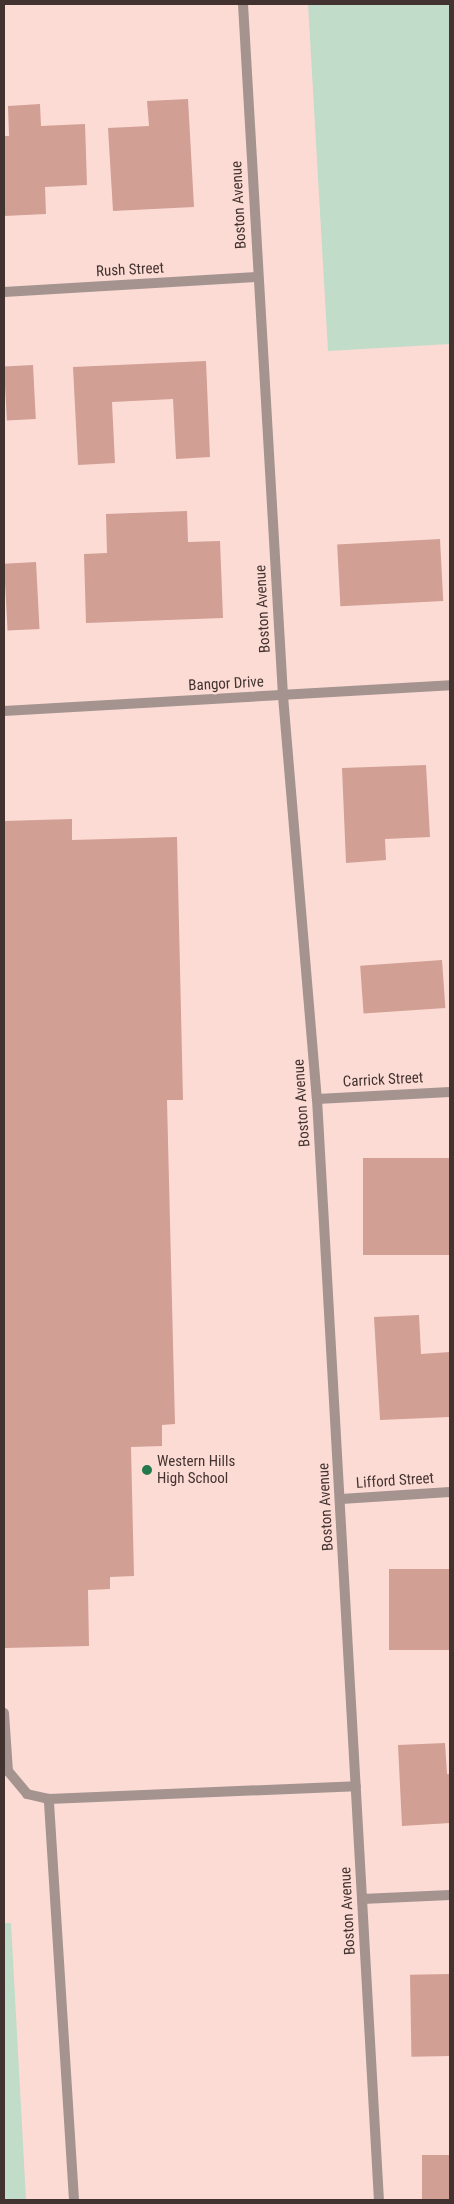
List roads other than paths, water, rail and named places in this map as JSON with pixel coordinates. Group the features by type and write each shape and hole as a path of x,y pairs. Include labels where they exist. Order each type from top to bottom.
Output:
{"street":[{"name":"Boston Avenue","path":"243,4 282,696 318,1099 379,2200"},
{"name":"Rush Street","path":"4,292 258,277"},
{"name":"Bangor Drive","path":"4,711 450,685"},
{"name":"Carrick Street","path":"318,1099 450,1092"},
{"name":"Lifford Street","path":"341,1499 450,1492"},
{"path":"4,1713 8,1771 27,1794 49,1799 356,1786"},
{"path":"49,1799 74,2200"},
{"path":"362,1899 450,1895"}],"place":[{"name":"Western Hills High School","path":"147,1470"}]}
